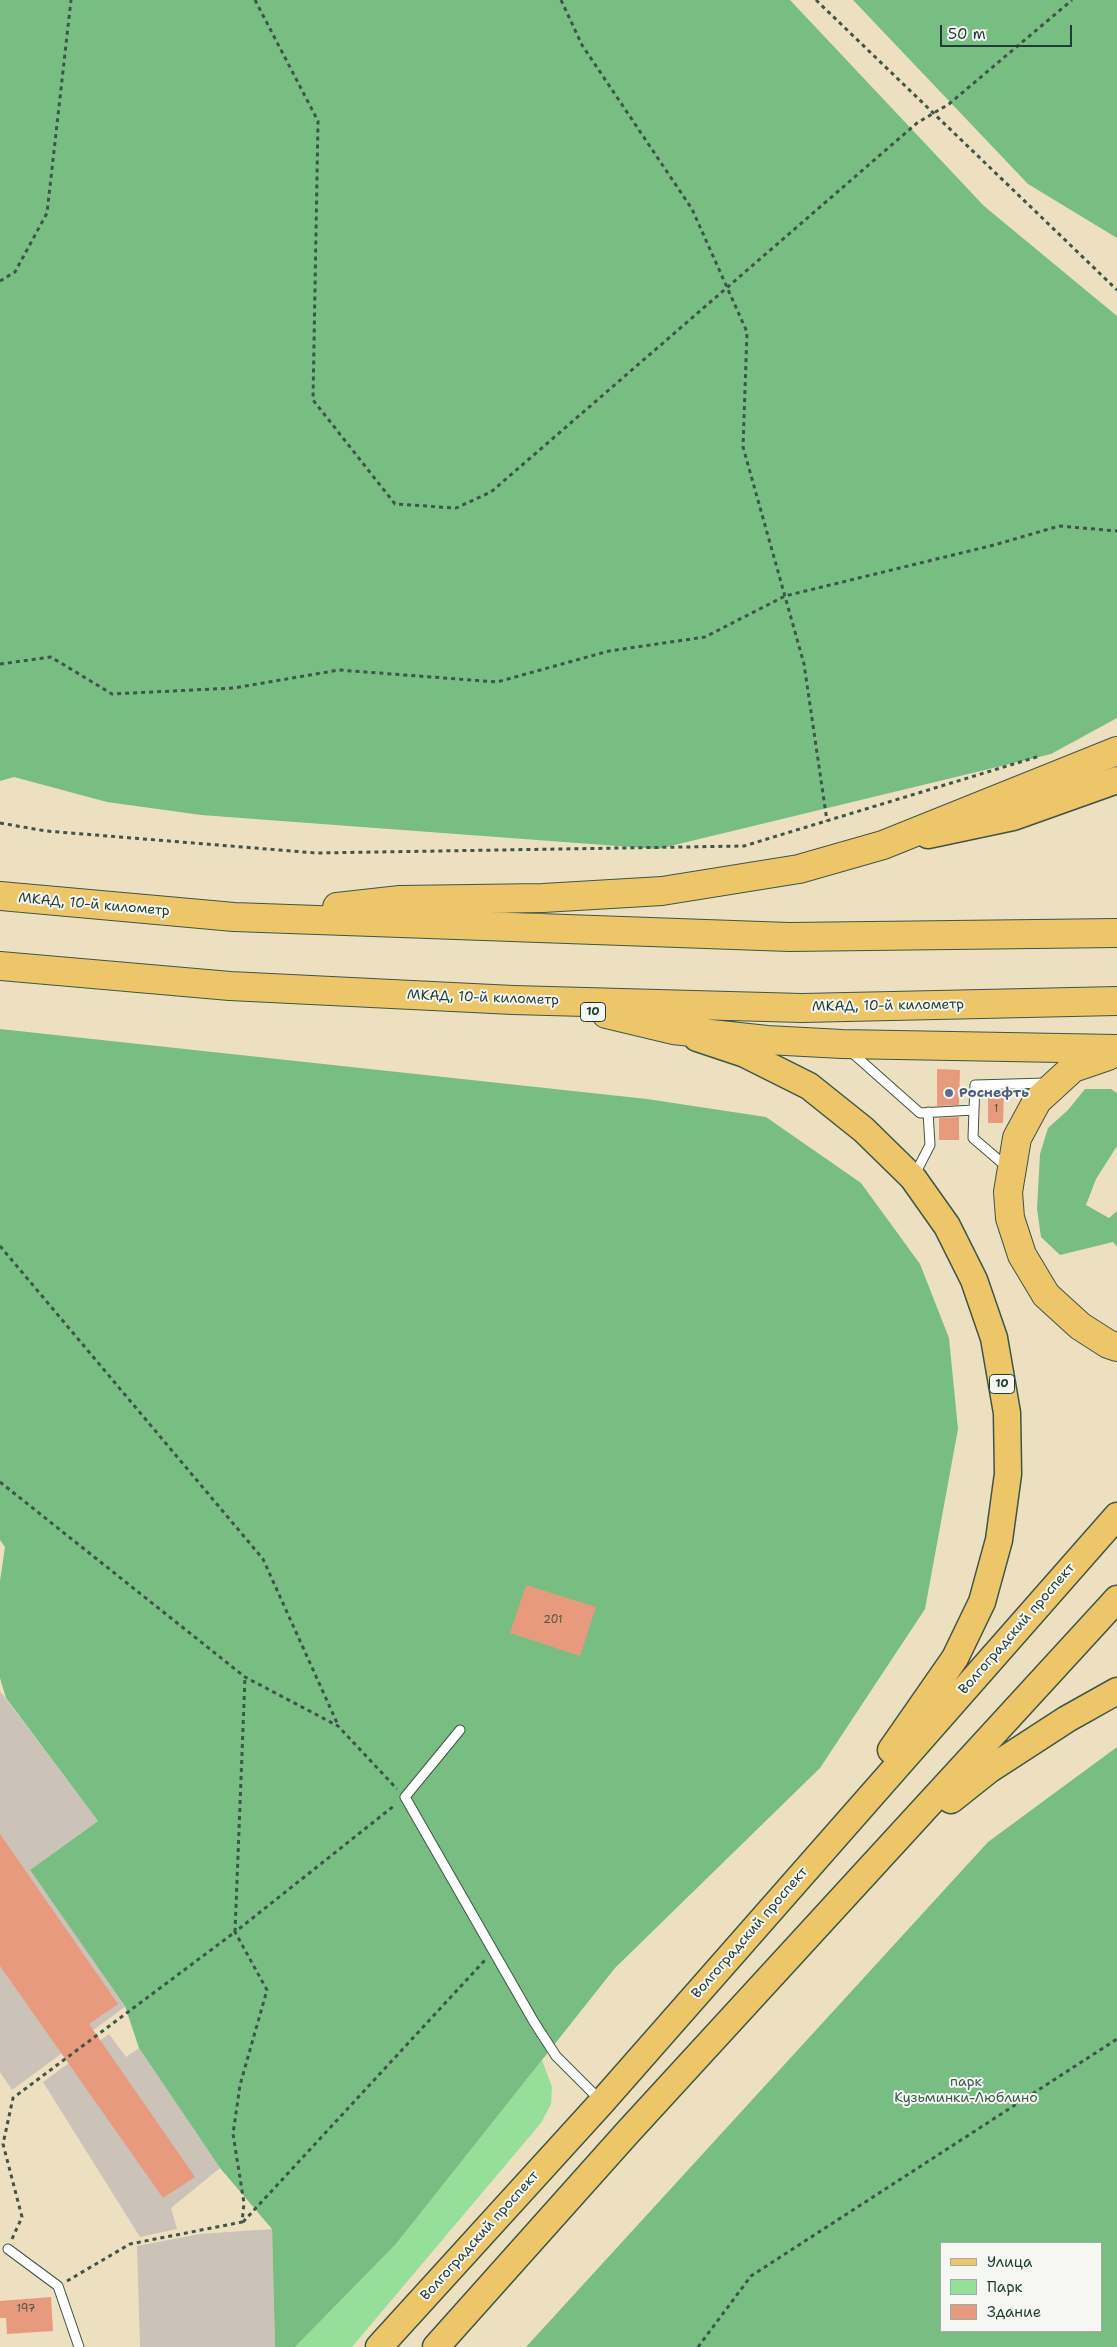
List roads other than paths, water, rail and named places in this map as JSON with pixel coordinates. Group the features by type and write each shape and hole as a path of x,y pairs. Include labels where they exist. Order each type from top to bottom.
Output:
{"highway":[{"path":"234,917 400,900 543,898 662,891 799,869 883,845 1117,751"},
{"name":"МКАД, 10-й километр","path":"0,896 234,917 789,937 1112,932"},
{"name":"МКАД, 10-й километр","path":"0,966 230,986 513,1000 802,1008 1117,1001"},
{"name":"10","path":"513,1000 596,1012 673,1030"},
{"path":"673,1030 766,1040 842,1044 1117,1049"},
{"path":"1117,1054 1096,1058 1073,1068 1037,1101 1017,1138 1008,1192 1010,1218 1022,1255 1046,1295 1080,1326 1108,1344 1117,1347"}],"main road":[{"path":"883,845 1013,817 1117,780"},
{"name":"10","path":"673,1030 745,1054 809,1086 864,1130 913,1178 948,1226 974,1280 994,1338 1007,1413 1008,1474 999,1540 982,1602 954,1658 825,1847"},
{"name":"Волгоградский проспект","path":"379,2347 602,2102 1117,1516"},
{"path":"436,2347 628,2132 1117,1599"},
{"path":"890,1848 990,1769 1067,1719 1117,1691"}],"lane":[{"path":"842,1044 920,1112 974,1110"},
{"path":"1011,1170 973,1138 975,1085 1055,1083"},
{"path":"913,1178 930,1145 928,1112"},
{"path":"460,1730 405,1797 534,2022 556,2056 602,2102"},
{"path":"8,2249 58,2286 80,2347"}],"place":[{"name":"Роснефть","path":"949,1093"}],"park label":[{"name":"парк Кузьминки-Люблино","path":"966,2090"}]}
